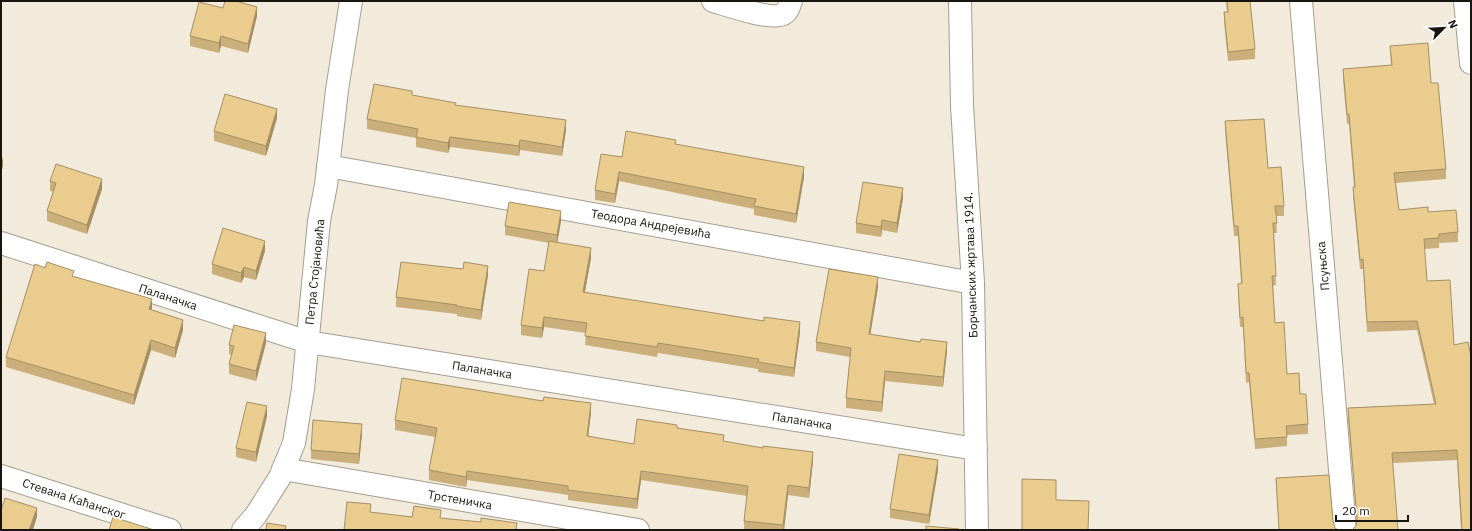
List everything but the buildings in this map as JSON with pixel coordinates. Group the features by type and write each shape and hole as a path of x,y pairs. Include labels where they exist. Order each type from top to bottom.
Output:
{"street":[{"name":"Петра Стојановића","path":"243,530 256,515 283,469 294,443 303,389 319,221 328,166 336,90 351,1"},
{"path":"713,1 773,17 783,14 788,9 791,1"},
{"name":"Борчанских жртава 1914.","path":"960,1 962,106 973,283 977,530"},
{"name":"Псуњска","path":"1301,1 1345,530"},
{"path":"1465,1 1471,63"},
{"name":"Теодора Андрејевића","path":"328,166 973,283"},
{"name":"Паланачка","path":"1,243 308,342 976,449"},
{"name":"Трстеничка","path":"283,469 638,530"},
{"name":"Стевана Каћанског","path":"1,476 170,530"}]}
